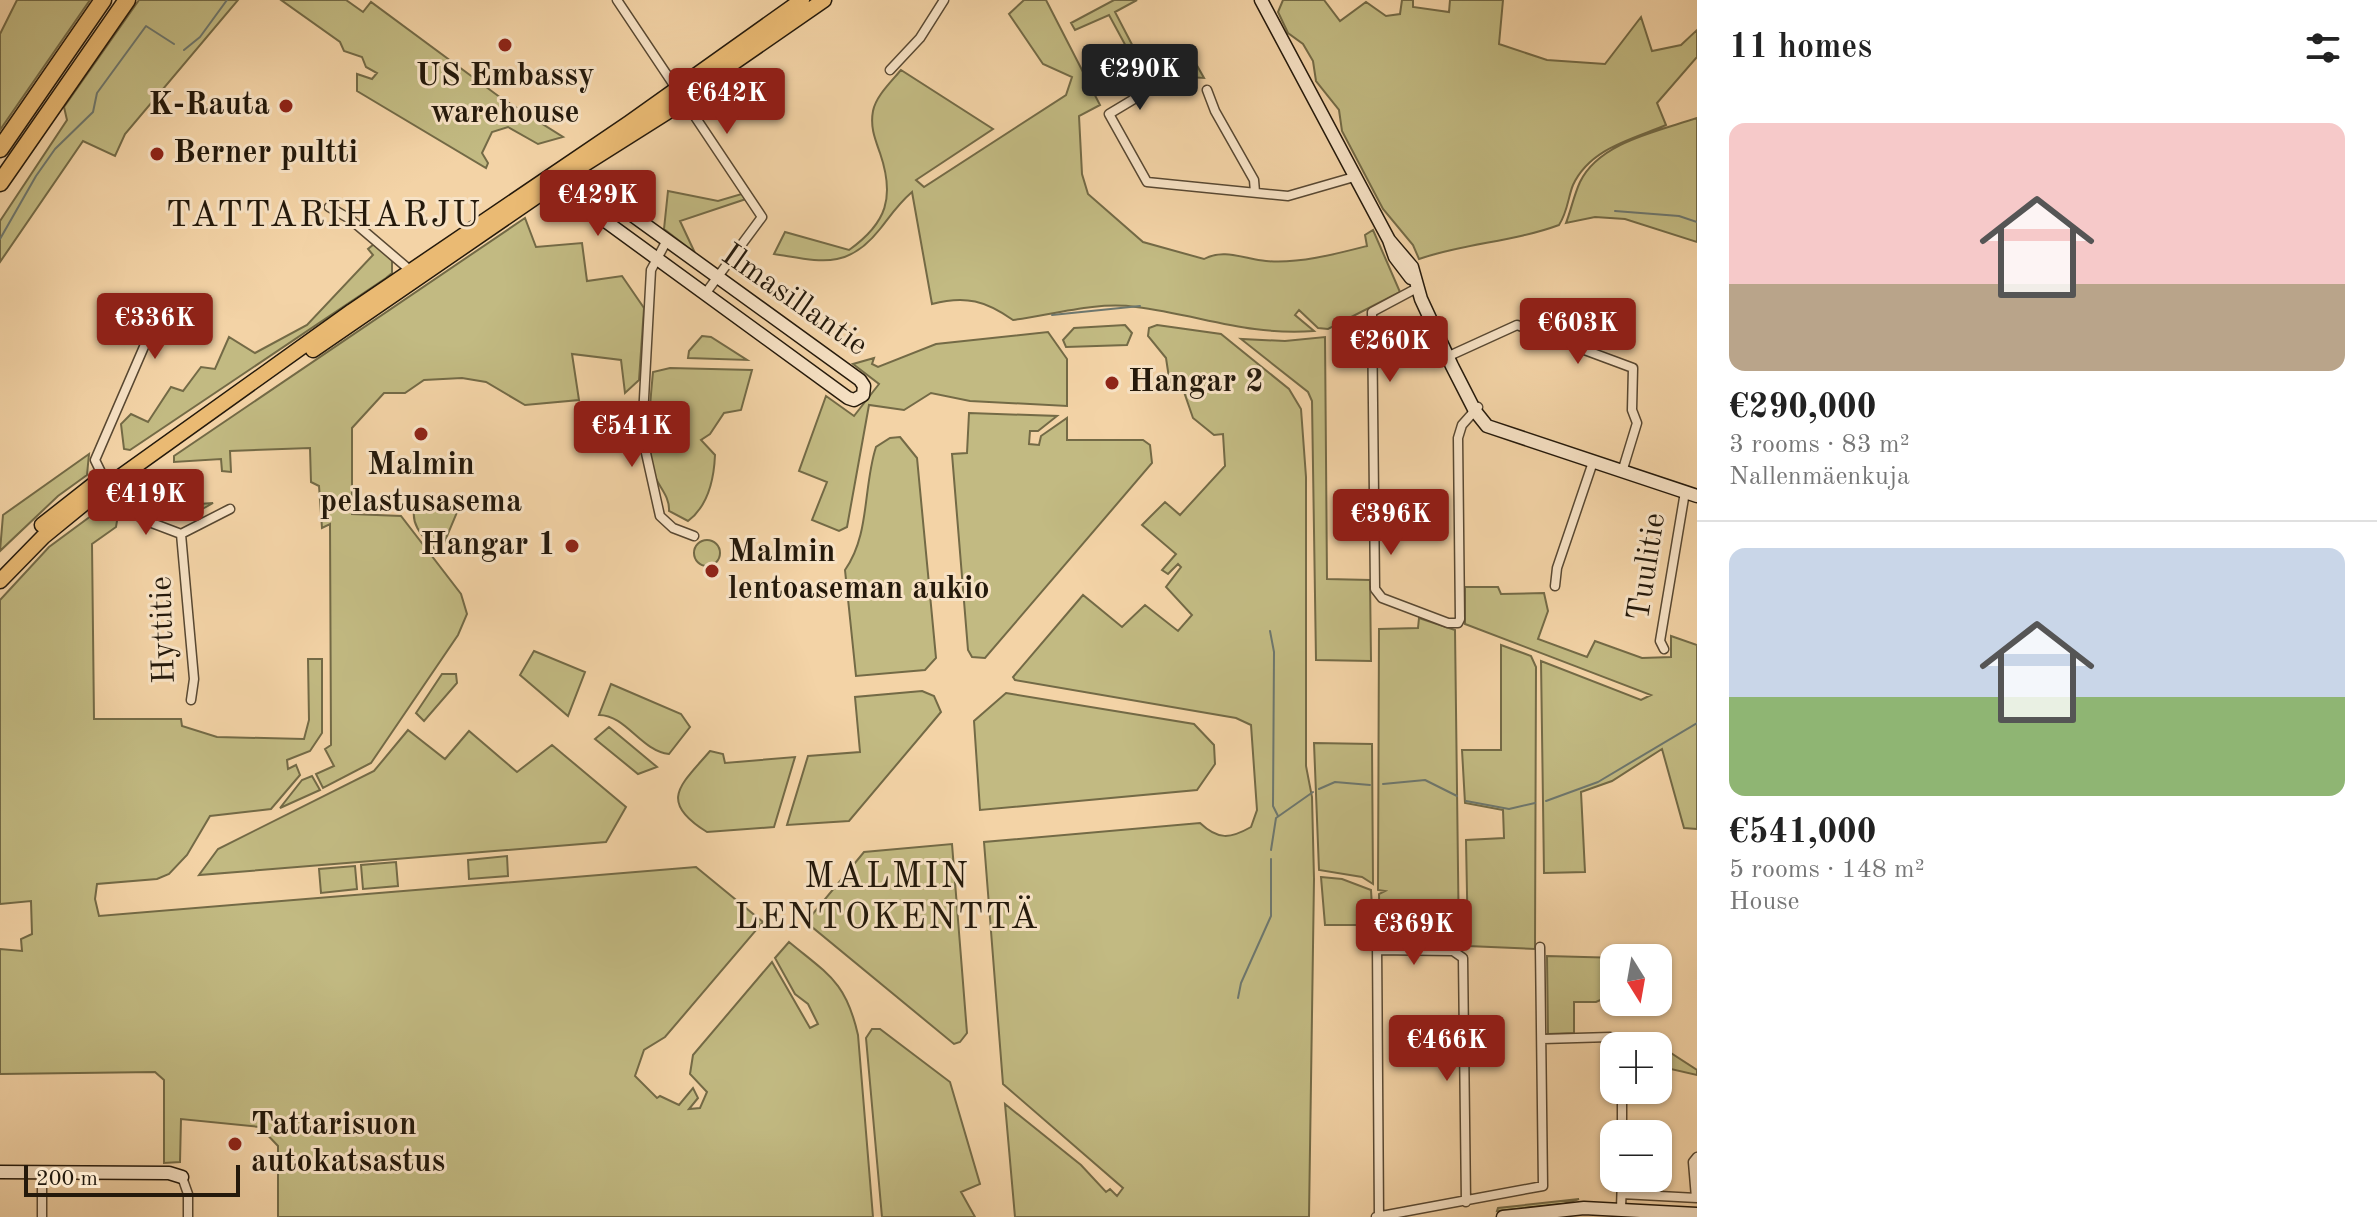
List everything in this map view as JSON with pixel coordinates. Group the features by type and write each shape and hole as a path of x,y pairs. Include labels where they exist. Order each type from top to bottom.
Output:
{"highway":[{"path":"0,149 103,0"},
{"path":"0,183 127,0"}],"main road":[{"path":"679,96 802,0"},
{"path":"2,570 107,482 180,428 201,419 550,181 720,72 824,0"},
{"path":"1261,0 1389,240 1395,257 1417,288 1488,428 1691,494"},
{"name":"Ilmasillantie","path":"550,181 848,398 857,399 863,395 864,386 860,380 568,169"},
{"path":"0,1172 169,1173 182,1177"},
{"path":"1503,1217 1544,1210 1621,1209 1697,1214"}],"street":[{"path":"617,0 762,217 705,294"},
{"path":"890,70 920,38 944,0"},
{"path":"1154,87 1109,114 1147,182 1288,196 1354,177"},
{"path":"1207,90 1254,180 1255,192"},
{"path":"329,207 350,219 414,274"},
{"path":"666,242 651,270 642,435 660,516 673,528 694,536"},
{"path":"1417,288 1372,312 1375,589 1379,597 1458,623 1458,438 1462,425 1477,409"},
{"path":"107,482 96,466 96,455 159,312"},
{"path":"1450,357 1514,325 1633,368 1632,410 1637,423 1622,472"},
{"path":"1555,586 1557,568 1593,462"},
{"name":"Hyttitie","path":"107,482 120,499 144,520 181,534 194,679 191,700"},
{"name":"Tuulitie","path":"1664,649 1660,641 1691,494"},
{"path":"181,534 230,509"},
{"path":"1466,1202 1463,958 1453,951 1377,946 1378,1217 1466,1202 1543,1186 1540,947"},
{"path":"1543,1039 1600,1037"},
{"path":"1621,1209 1622,1194 1696,1198 1693,1162 1697,1157"},
{"path":"42,1173 42,1217"},
{"path":"182,1177 188,1194 188,1217"}],"shaded area":[{"path":"17,0 90,0 0,130 0,34"},
{"path":"139,0 238,0 125,134 115,156 83,141 0,262 0,221 67,120 64,107"},
{"path":"281,0 346,0 363,12 371,2 501,98 563,137 538,144 508,127 492,132 482,153 488,163 486,168 357,91 357,74 372,79 377,73 366,67 362,57 344,51 340,42"},
{"path":"1024,0 1046,0 1100,105 1079,116 1082,174 1088,194 1143,242 1204,259 1226,254 1266,261 1291,261 1367,246 1365,235 1373,230 1400,292 1328,329 1318,328 1299,310 1295,315 1314,331 1290,332 1246,328 1121,306 1090,307 1013,320 994,308 965,300 932,304 912,192 856,252 832,260 774,254 785,232 849,250 872,230 887,196 885,169 872,122 873,111 881,95 901,70 993,129 916,180 924,187 1066,95 1072,77 1043,64 1009,14"},
{"path":"1114,0 1137,0 1115,12 1139,58 1195,62 1204,78 1169,76 1147,85 1109,15 1075,30 1071,23"},
{"path":"1283,0 1324,0 1340,21 1366,2 1386,16 1400,14 1402,0 1413,0 1413,7 1449,12 1450,0 1503,0 1499,44 1547,60 1605,64 1641,17 1652,51 1681,45 1697,30 1697,57 1657,103 1666,125 1614,146 1590,162 1573,185 1559,225 1419,259 1413,245 1383,209 1342,131 1339,110 1316,81 1313,61 1303,44 1288,33 1278,12"},
{"path":"1697,118 1697,242 1625,219 1595,217 1566,223 1580,182 1601,157 1648,133"},
{"path":"668,191 718,201 745,193 746,199 680,221 695,253 664,229"},
{"path":"525,218 536,247 582,243 587,281 622,276 644,308 639,380 625,393 621,360 572,354 579,400 525,405 486,382 462,378 424,380 405,393 384,393 352,428 352,514 401,516 461,594 467,614 458,635 371,763 323,788 316,774 334,766 325,749 331,745 330,524 322,528 319,486 311,482 310,448 230,451 231,472 222,471 221,459 174,462 174,456"},
{"path":"374,244 392,260 392,273 386,278 130,450 124,449 121,424 131,414 148,422 171,387 183,391 201,367 215,369 229,337 255,353 307,325 373,255 368,249"},
{"path":"1125,325 1132,333 1127,345 1066,347 1063,340 1074,328"},
{"path":"1157,325 1221,334 1289,389 1301,409 1306,477 1306,766 1312,797 1314,879 1309,1217 1015,1217 1005,1104 1081,1165 1106,1192 1110,1189 1117,1196 1123,1188 1003,1084 984,842 1200,823 1224,836 1251,827 1257,810 1251,725 1236,718 1015,680 1013,677 1083,595 1122,627 1145,605 1178,631 1192,615 1166,587 1181,567 1178,564 1168,574 1162,570 1176,554 1142,525 1165,502 1180,515 1225,466 1223,434 1214,435 1193,418 1184,392 1171,391 1166,358 1148,336 1149,328"},
{"path":"1048,332 1067,359 1067,406 970,401 931,393 904,410 869,405 847,527 839,531 812,520 827,482 799,471 826,396 854,416 879,384 853,364 874,358 872,364 878,367 936,344"},
{"path":"702,336 711,337 747,360 688,358 689,351"},
{"path":"1325,337 1327,579 1370,580 1371,661 1316,660 1312,401 1308,392 1241,339 1285,341"},
{"path":"670,368 752,370 741,410 724,413 710,434 701,440 715,455 713,473 701,508 688,521 669,511 651,459 649,422 653,372"},
{"path":"969,413 1057,416 1038,431 1030,431 1029,444 1039,445 1041,436 1067,418 1067,440 1143,440 1150,445 1152,463 985,658 972,657 968,650 952,454 967,453"},
{"path":"900,437 917,458 936,658 925,670 856,676 845,570 859,542 876,447 890,438"},
{"path":"89,454 87,475 58,496 0,551 3,515"},
{"path":"165,471 170,506 213,503 191,513 170,516 150,511 131,497 131,491"},
{"path":"463,498 442,548 436,550 415,522 417,502"},
{"path":"95,513 118,515 116,527 92,544 94,719 181,719 182,726 217,737 304,739 309,720 308,659 322,659 322,733 310,751 287,760 288,769 296,765 300,775 271,809 210,816 187,855 169,874 157,879 97,884 95,899 99,916 696,867 763,922 665,1037 644,1050 635,1076 657,1098 660,1096 679,1105 693,1088 698,1098 689,1109 700,1108 707,1092 690,1074 693,1055 772,962 810,1028 818,1024 808,1004 795,994 775,958 789,942 834,981 853,1017 858,1035 873,1217 278,1217 278,1146 260,1127 181,1119 180,1162 164,1163 164,1080 155,1072 0,1074 0,949 22,951 21,939 32,934 31,901 0,904 0,600 49,547"},
{"path":"707,540 716,544 720,553 716,562 707,566 698,562 694,553 698,544"},
{"path":"1465,587 1498,587 1501,594 1544,593 1548,611 1538,639 1587,657 1595,641 1642,658 1671,657 1671,636 1697,645 1697,829 1684,828 1662,749 1612,781 1581,792 1585,872 1544,873 1541,661 1641,700 1651,695 1465,624"},
{"path":"1419,618 1455,630 1459,948 1382,948 1380,944 1379,894 1385,891 1378,890 1379,629 1418,628"},
{"path":"1501,645 1531,656 1536,667 1535,949 1468,946 1466,840 1504,838 1503,810 1465,803 1462,750 1501,750"},
{"path":"534,651 585,672 568,716 520,675"},
{"path":"442,674 456,674 457,683 424,721 416,713"},
{"path":"611,684 681,714 690,727 669,754 650,747 617,721 599,715"},
{"path":"922,691 934,696 941,712 849,821 787,825 808,756 860,752 855,697"},
{"path":"1006,693 1194,724 1214,745 1215,764 1197,790 980,810 974,721"},
{"path":"609,727 657,767 638,774 595,739"},
{"path":"408,730 445,759 469,731 517,772 552,745 626,807 606,842 199,875 218,849 374,771"},
{"path":"1314,743 1372,744 1373,884 1362,877 1319,870"},
{"path":"710,751 723,754 725,763 795,757 774,827 707,832 682,811 678,802 683,783"},
{"path":"312,776 320,790 280,808 302,780"},
{"path":"952,844 967,1033 954,1044 806,922 864,852"},
{"path":"507,856 508,876 469,879 468,860"},
{"path":"396,862 398,886 363,889 361,865"},
{"path":"355,866 357,889 321,893 319,869"},
{"path":"1321,877 1342,879 1371,890 1373,925 1325,925"},
{"path":"1547,956 1600,957 1600,1000 1574,1002 1574,1033 1548,1034"},
{"path":"872,1029 880,1029 950,1082 980,1184 961,1192 975,1217 882,1217 866,1038"},
{"path":"1672,1054 1697,1070 1697,1075 1672,1069"},
{"path":"1579,1199 1564,1204 1497,1211 1498,1208"}],"waterway":[{"path":"184,50 200,37 227,0"},
{"path":"0,239 36,176 55,149 93,112 97,93 146,26 174,44"},
{"path":"1615,211 1679,216 1697,222"},
{"path":"1052,315 1140,306"},
{"path":"1270,631 1274,652 1273,806 1278,816"},
{"path":"1546,801 1598,782 1697,723"},
{"path":"1383,784 1425,780 1457,796"},
{"path":"1319,789 1335,782 1370,785"},
{"path":"1271,850 1276,818 1313,792"},
{"path":"1466,801 1509,809 1535,803"},
{"path":"1238,998 1241,983 1271,916 1271,859"}],"place":[{"name":"US Embassy warehouse","path":"505,45"},
{"name":"K-Rauta","path":"286,106"},
{"name":"Berner pultti","path":"157,154"},
{"name":"Hangar 2","path":"1112,383"},
{"name":"Malmin pelastusasema","path":"421,434"},
{"name":"Hangar 1","path":"572,546"},
{"name":"Malmin lentoaseman aukio","path":"712,571"},
{"name":"Tattarisuon autokatsastus","path":"235,1144"}],"district":[{"name":"TATTARIHARJU","path":"324,217"},
{"name":"MALMIN LENTOKENTTÄ","path":"887,898"}]}
